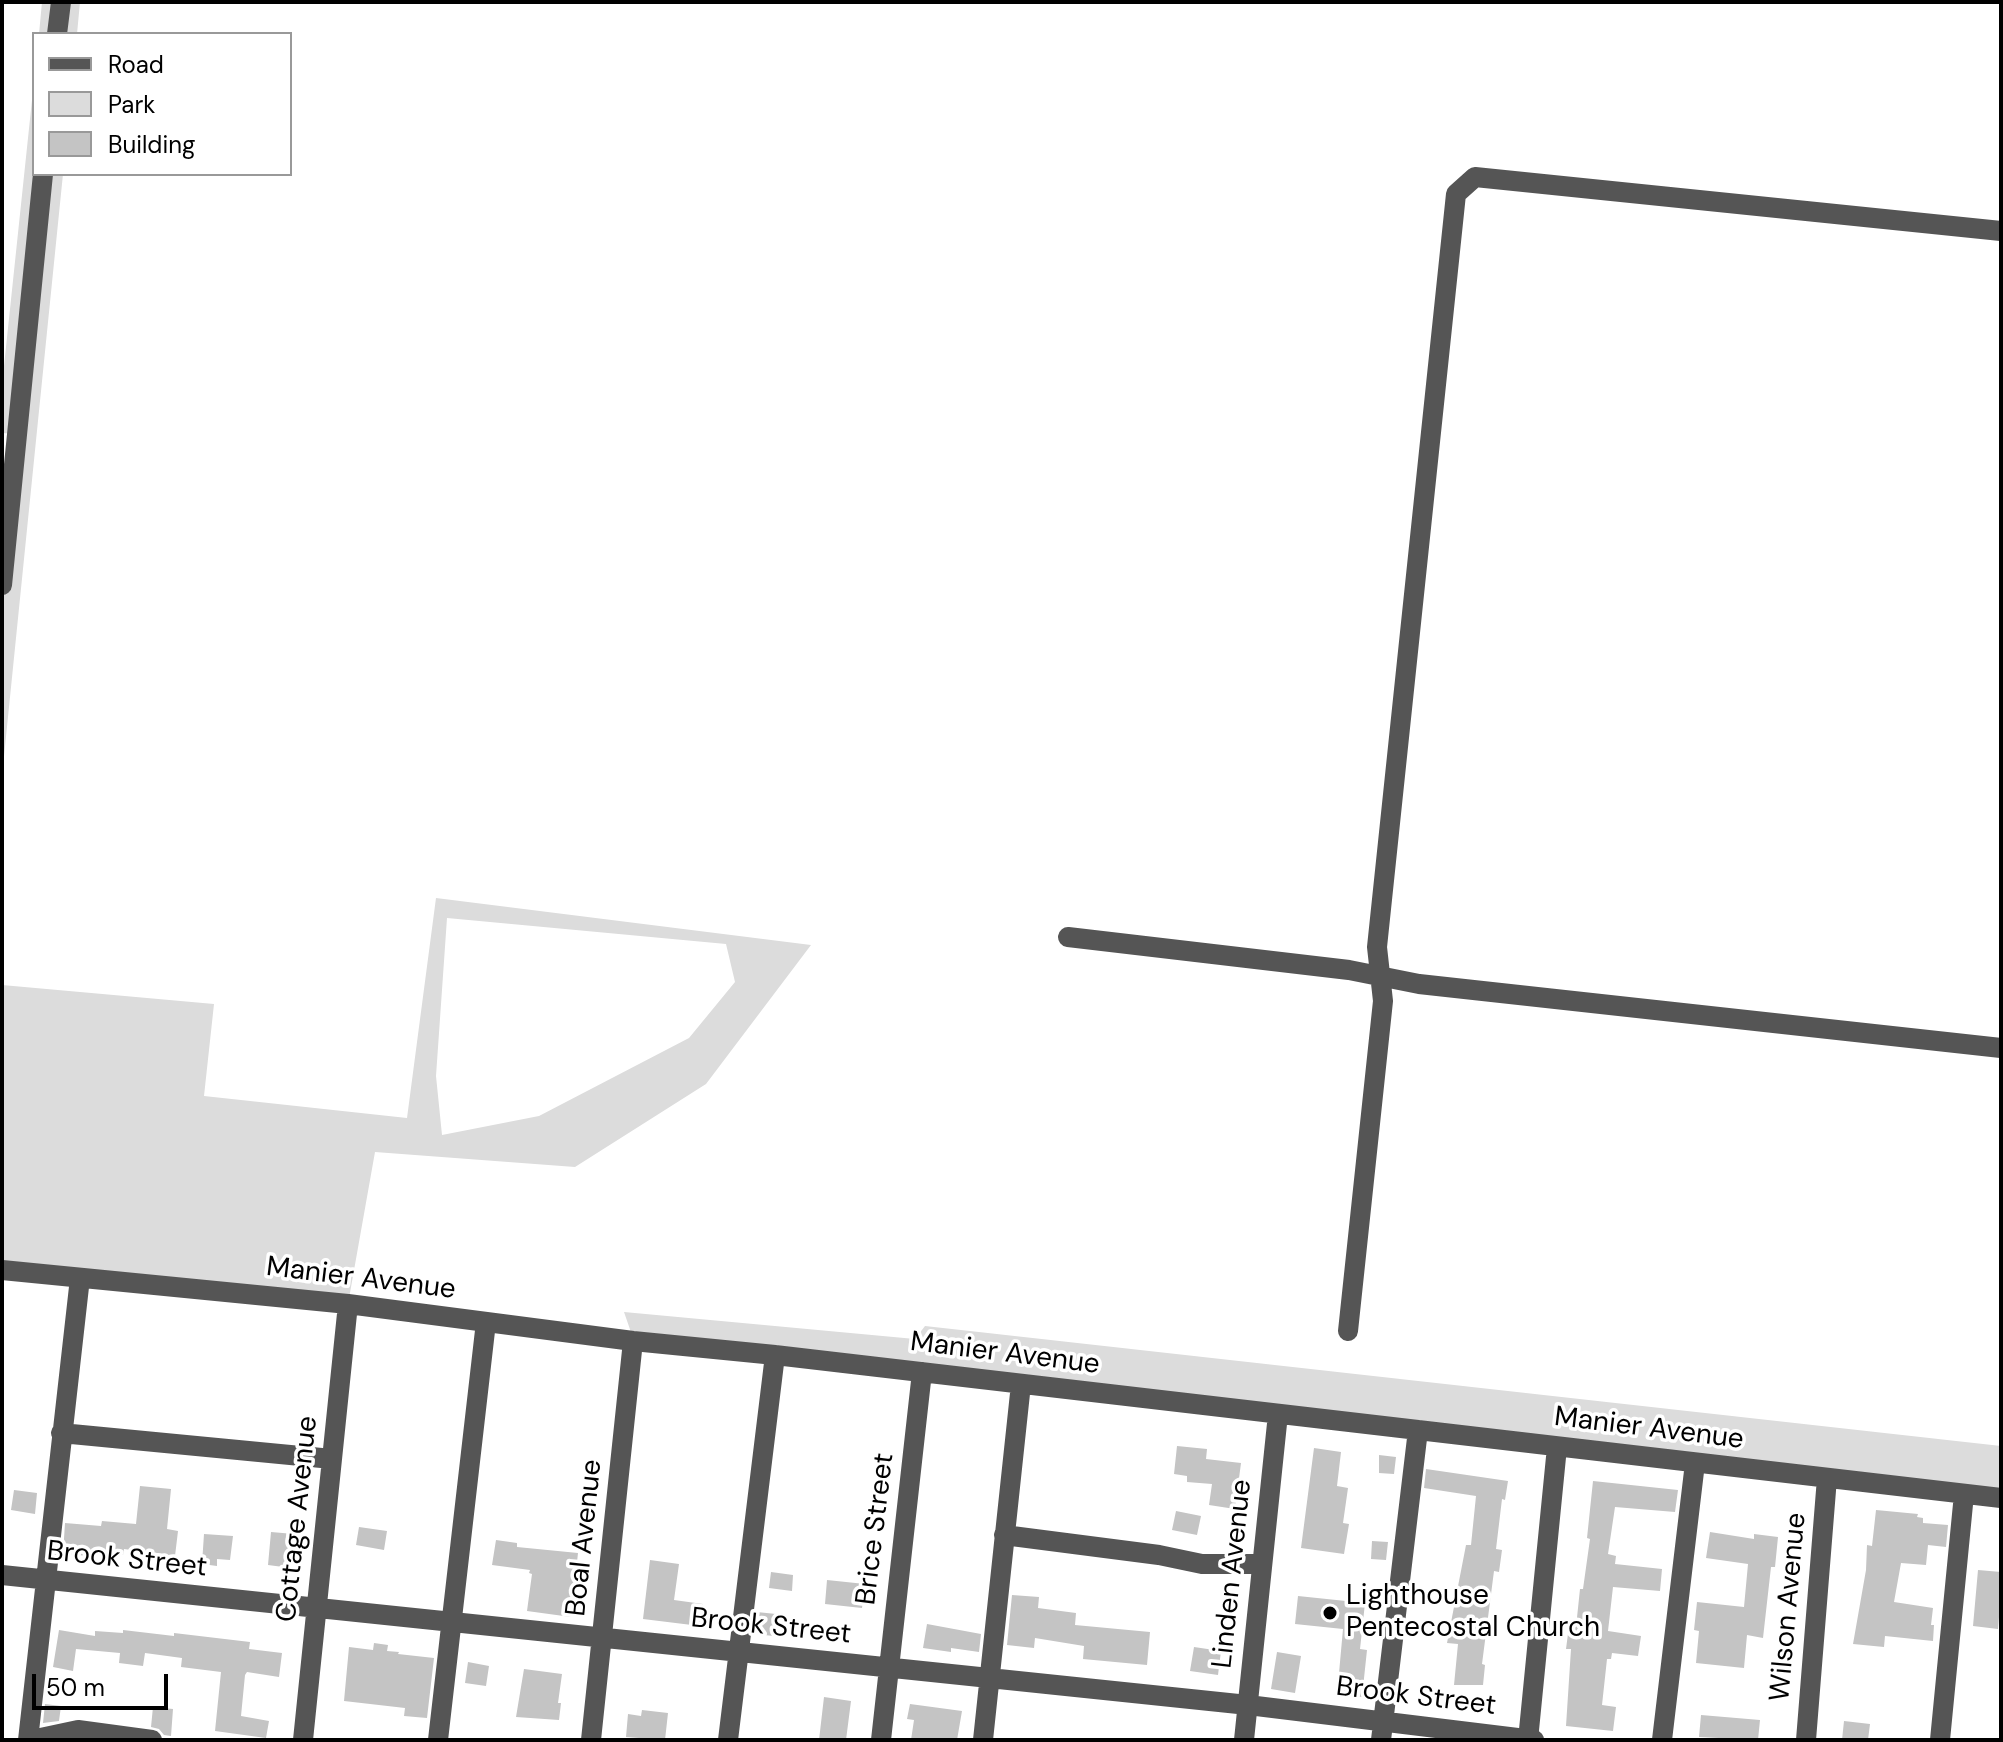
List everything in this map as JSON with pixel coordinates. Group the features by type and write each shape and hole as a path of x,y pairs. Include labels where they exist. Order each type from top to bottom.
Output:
{"street":[{"path":"57,32 61,2"},
{"path":"2,585 43,176"},
{"path":"1348,1331 1383,1001 1377,947 1456,194 1475,177 2001,231"},
{"path":"1068,937 1349,970 1419,984 2001,1048"},
{"name":"Manier Avenue","path":"2,1270 348,1304 633,1341 2001,1498"},
{"path":"80,1278 45,1579 30,1740 78,1730 152,1740"},
{"name":"Cottage Avenue","path":"303,1740 348,1304"},
{"path":"438,1740 486,1322"},
{"name":"Boal Avenue","path":"591,1740 633,1341"},
{"path":"728,1740 775,1355"},
{"name":"Brice Street","path":"881,1740 922,1372"},
{"path":"983,1740 1021,1384"},
{"name":"Linden Avenue","path":"1244,1740 1278,1414"},
{"path":"1382,1731 1418,1430"},
{"path":"61,1433 332,1459"},
{"path":"1530,1740 1557,1447"},
{"path":"1662,1740 1695,1463"},
{"name":"Wilson Avenue","path":"1806,1740 1827,1478"},
{"path":"1940,1740 1964,1494"},
{"path":"1004,1535 1159,1555 1202,1564 1262,1564"},
{"name":"Brook Street","path":"2,1575 1248,1705 1382,1731 1530,1740"}],"green space":[{"path":"42,2 80,2 77,32 39,32"},
{"path":"32,100 32,176 63,176 2,776 2,585 16,434 2,433 2,385"},
{"path":"436,898 811,945 706,1084 575,1167 375,1152 348,1304 2,1270 2,985 214,1004 204,1096 407,1118","holes":["447,918 726,944 735,982 689,1038 539,1116 442,1135 436,1076"]},
{"path":"624,1312 915,1339 925,1326 2001,1446 2001,1498 634,1341"}],"building":[{"path":"1177,1446 1207,1449 1206,1459 1241,1463 1235,1509 1209,1505 1212,1484 1187,1482 1187,1476 1174,1474"},
{"path":"1314,1448 1341,1452 1337,1486 1348,1488 1343,1523 1349,1524 1344,1554 1301,1548"},
{"path":"1379,1455 1396,1457 1394,1474 1379,1473"},
{"path":"1426,1469 1508,1481 1505,1500 1502,1499 1496,1549 1502,1550 1499,1572 1494,1571 1482,1664 1485,1665 1483,1685 1454,1685 1458,1644 1447,1643 1466,1545 1471,1545 1476,1496 1424,1488"},
{"path":"1593,1481 1678,1490 1675,1512 1615,1507 1608,1554 1616,1556 1615,1564 1662,1569 1660,1591 1613,1587 1608,1631 1641,1636 1638,1656 1612,1653 1611,1659 1607,1659 1602,1705 1616,1707 1613,1731 1566,1726 1571,1649 1566,1649 1569,1626 1576,1627 1580,1589 1583,1589"},
{"path":"140,1486 171,1489 167,1529 178,1531 175,1556 124,1549 123,1555 90,1551 90,1556 63,1554 65,1523 101,1526 102,1521 136,1524"},
{"path":"14,1490 37,1493 35,1514 11,1510"},
{"path":"1876,1510 1918,1514 1917,1517 1923,1518 1923,1523 1948,1525 1946,1547 1928,1545 1926,1565 1901,1563 1894,1602 1933,1608 1933,1641 1885,1636 1884,1647 1853,1644 1866,1570 1867,1545 1872,1546"},
{"path":"1176,1511 1201,1516 1197,1535 1172,1530"},
{"path":"359,1527 387,1531 384,1550 356,1545"},
{"path":"271,1532 294,1534 291,1568 268,1565"},
{"path":"1710,1532 1754,1539 1754,1534 1778,1537 1775,1567 1771,1567 1763,1638 1747,1635 1744,1668 1696,1663 1699,1631 1694,1630 1697,1602 1744,1607 1748,1564 1706,1558"},
{"path":"204,1534 233,1536 230,1560 217,1559 217,1566 202,1564"},
{"path":"496,1540 517,1543 517,1547 578,1553 571,1617 527,1611 532,1574 530,1570 492,1565"},
{"path":"1372,1541 1388,1542 1386,1560 1371,1559"},
{"path":"650,1560 679,1564 674,1600 703,1604 700,1626 643,1619"},
{"path":"1978,1570 2001,1572 1998,1629 1973,1626"},
{"path":"771,1572 793,1575 792,1591 769,1588"},
{"path":"827,1580 865,1584 862,1608 825,1604"},
{"path":"1012,1595 1039,1597 1038,1608 1076,1613 1075,1625 1150,1632 1147,1665 1083,1659 1084,1646 1035,1638 1034,1648 1007,1645"},
{"path":"1298,1596 1365,1603 1360,1649 1367,1650 1362,1697 1337,1695 1343,1629 1295,1624"},
{"path":"757,1612 776,1614 774,1636 754,1634"},
{"path":"927,1624 981,1634 979,1652 923,1648"},
{"path":"59,1630 95,1636 95,1631 123,1633 123,1630 174,1636 174,1633 250,1642 249,1649 282,1653 279,1677 247,1672 245,1675 241,1716 269,1721 266,1738 215,1731 221,1672 181,1667 182,1658 145,1653 143,1666 119,1663 120,1653 76,1649 73,1671 53,1667"},
{"path":"374,1643 388,1645 387,1651 398,1654 434,1658 427,1718 404,1716 405,1708 344,1701 349,1647 373,1650"},
{"path":"1194,1647 1221,1651 1218,1675 1190,1671"},
{"path":"1277,1652 1301,1656 1295,1693 1271,1689"},
{"path":"468,1662 489,1666 486,1686 465,1683"},
{"path":"524,1669 562,1674 559,1720 516,1717"},
{"path":"824,1697 851,1701 846,1740 819,1740"},
{"path":"45,1704 61,1706 59,1721 43,1723"},
{"path":"910,1704 962,1711 957,1740 911,1740 914,1720 907,1719"},
{"path":"153,1707 173,1709 171,1736 151,1727"},
{"path":"642,1710 668,1713 665,1740 626,1737 628,1714 641,1716"},
{"path":"1701,1715 1760,1720 1758,1740 1699,1737"},
{"path":"1844,1721 1870,1724 1868,1740 1842,1740"}],"place":[{"name":"Lighthouse Pentecostal Church","path":"1330,1613"}]}
